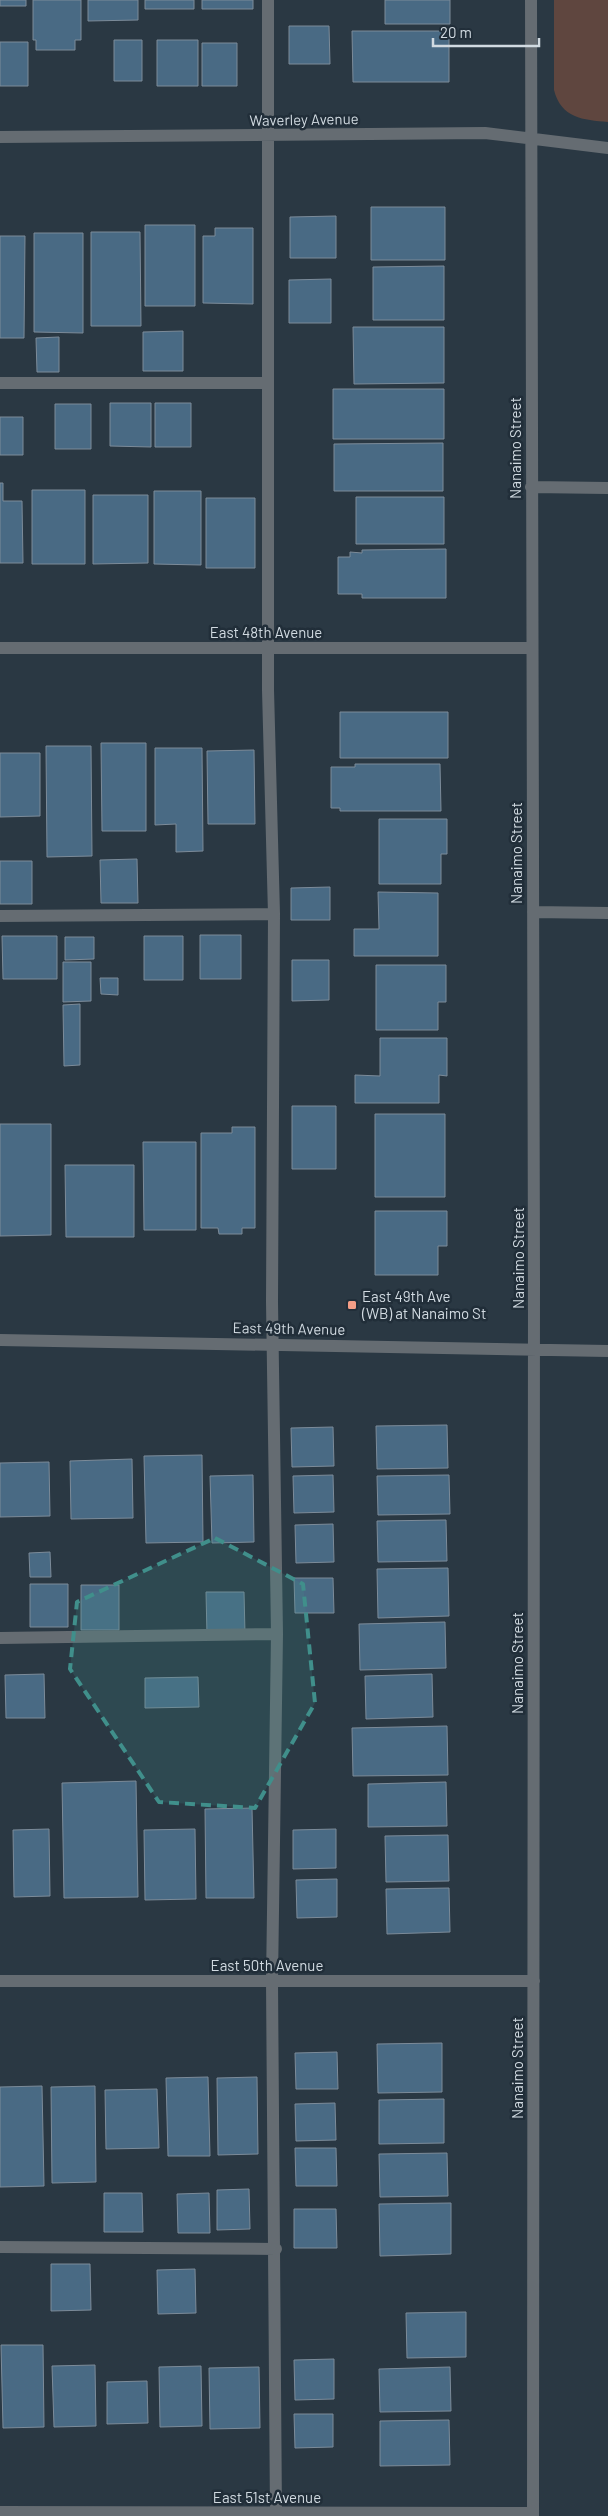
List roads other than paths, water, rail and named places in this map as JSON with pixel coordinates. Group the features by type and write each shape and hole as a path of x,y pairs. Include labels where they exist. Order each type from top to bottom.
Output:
{"street":[{"path":"268,0 268,648 274,914 272,1344 277,1634 272,1981 276,2249 276,2514"},
{"name":"Nanaimo Street","path":"531,0 533,2514"},
{"name":"Waverley Avenue","path":"0,137 485,133 608,148"},
{"path":"0,383 268,383"},
{"path":"531,487 608,488"},
{"name":"East 48th Avenue","path":"0,648 532,648"},
{"path":"533,912 608,913"},
{"path":"0,916 274,914"},
{"name":"East 49th Avenue","path":"0,1340 608,1351"},
{"path":"0,1638 277,1634"},
{"name":"East 50th Avenue","path":"0,1981 534,1981"},
{"path":"0,2247 276,2249"},
{"name":"East 51st Avenue","path":"0,2512 533,2514"}],"place":[{"name":"East 49th Ave (WB) at Nanaimo St","path":"352,1305"}]}
